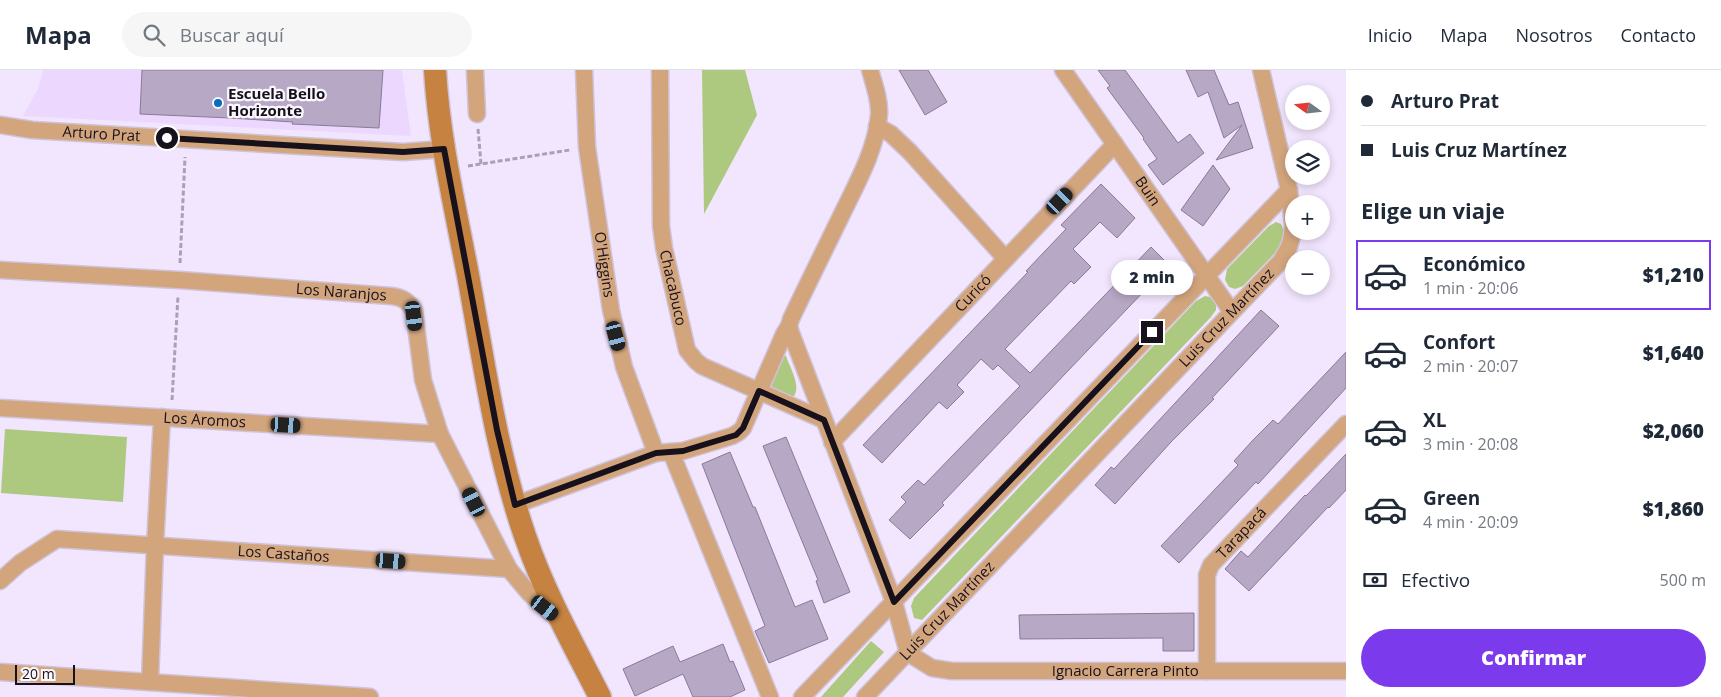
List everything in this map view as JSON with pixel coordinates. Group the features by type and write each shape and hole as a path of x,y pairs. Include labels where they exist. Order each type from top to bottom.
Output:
{"main road":[{"path":"435,70 446,159 497,430 515,505 536,567 600,697"}],"street":[{"path":"475,70 477,114"},
{"name":"O'Higgins","path":"584,70 587,147 616,336 624,367 770,697"},
{"name":"Chacabuco","path":"660,70 661,226 685,344 690,355 702,366 824,420"},
{"path":"515,505 663,452 683,451 736,435 743,428 784,334 870,153 877,126 879,103 870,70"},
{"name":"Buin","path":"1063,70 1232,312"},
{"name":"Luis Cruz Martínez","path":"865,697 1281,261 1289,247 1293,225 1288,190 1261,70"},
{"name":"Arturo Prat","path":"0,125 32,130 403,152 446,159"},
{"path":"877,126 891,134 910,152 1005,258"},
{"name":"Curicó","path":"832,442 1115,144"},
{"path":"802,697 1288,190"},
{"name":"Los Naranjos","path":"0,270 179,280 403,298 414,311 423,380 440,434 509,569 529,593 562,622"},
{"path":"789,326 894,602 908,653"},
{"name":"Los Aromos","path":"0,408 440,434"},
{"path":"150,682 155,546 167,417"},
{"name":"Tarapacá","path":"1207,671 1206,581 1208,570 1214,561 1346,424"},
{"name":"Los Castaños","path":"0,581 20,563 57,539 509,569"},
{"name":"Ignacio Carrera Pinto","path":"908,653 932,668 952,672 1346,672"},
{"path":"0,672 370,697"}],"path":[{"path":"477,114 481,164"},
{"path":"167,417 179,280 186,139"},
{"path":"446,159 481,164 587,147"}],"shaded area":[{"name":"Escuela Bello Horizonte","path":"43,70 402,70 411,136 23,116 38,89"}],"green space":[{"path":"702,70 745,70 757,115 704,214"},
{"path":"1276,222 1281,224 1283,231 1282,241 1277,251 1243,286 1235,289 1229,287 1225,280 1227,269 1269,226"},
{"path":"1205,296 1210,297 1216,302 1216,310 1211,317 922,620 914,618 911,606 914,598 1196,301"},
{"path":"783,354 786,356 796,385 795,395 791,399 773,389 770,384"},
{"path":"5,429 127,437 123,502 1,493"},
{"path":"871,641 884,652 843,697 821,697"}],"building":[{"path":"142,70 383,70 379,128 140,114"},
{"path":"899,70 928,70 947,102 925,115"},
{"path":"1098,70 1125,70 1178,143 1190,134 1204,153 1163,185 1148,165 1157,159 1107,88 1110,86"},
{"path":"1186,70 1214,70 1229,105 1238,102 1253,148 1216,160 1242,125 1224,138 1208,92 1198,97"},
{"path":"1213,165 1230,189 1203,226 1181,210"},
{"path":"1101,184 1135,218 1117,238 1100,222 1073,249 1091,267 1074,284 1071,281 1005,349 1030,373 1151,247 1169,265 910,539 889,520 906,502 901,497 918,480 924,485 1020,386 998,365 993,370 981,359 957,385 964,392 947,409 939,402 882,463 863,445 1028,272 1026,271 1066,229 1061,225"},
{"path":"1261,310 1279,326 1212,398 1214,399 1171,442 1115,504 1095,485 1111,467 1114,469"},
{"path":"1346,352 1346,388 1258,484 1256,482 1179,563 1161,546 1238,465 1234,461 1253,440 1273,420 1278,424"},
{"path":"786,437 850,592 824,603 816,581 818,580 763,446"},
{"path":"730,452 753,507 755,507 795,607 812,600 828,639 769,663 755,631 765,626 702,464"},
{"path":"1346,454 1346,490 1249,591 1225,569 1241,551 1248,557"},
{"path":"1194,613 1194,651 1163,651 1163,638 1020,639 1019,615"},
{"path":"723,644 730,662 733,661 745,690 730,697 693,697 683,674 635,696 623,669 673,646 680,662"}],"place":[{"name":"Escuela Bello Horizonte","path":"218,103"}],"route":[{"path":"167,138 403,152 444,149 497,430 515,505 656,453 683,451 736,435 743,428 759,391 824,420 894,602 1152,332"}]}
